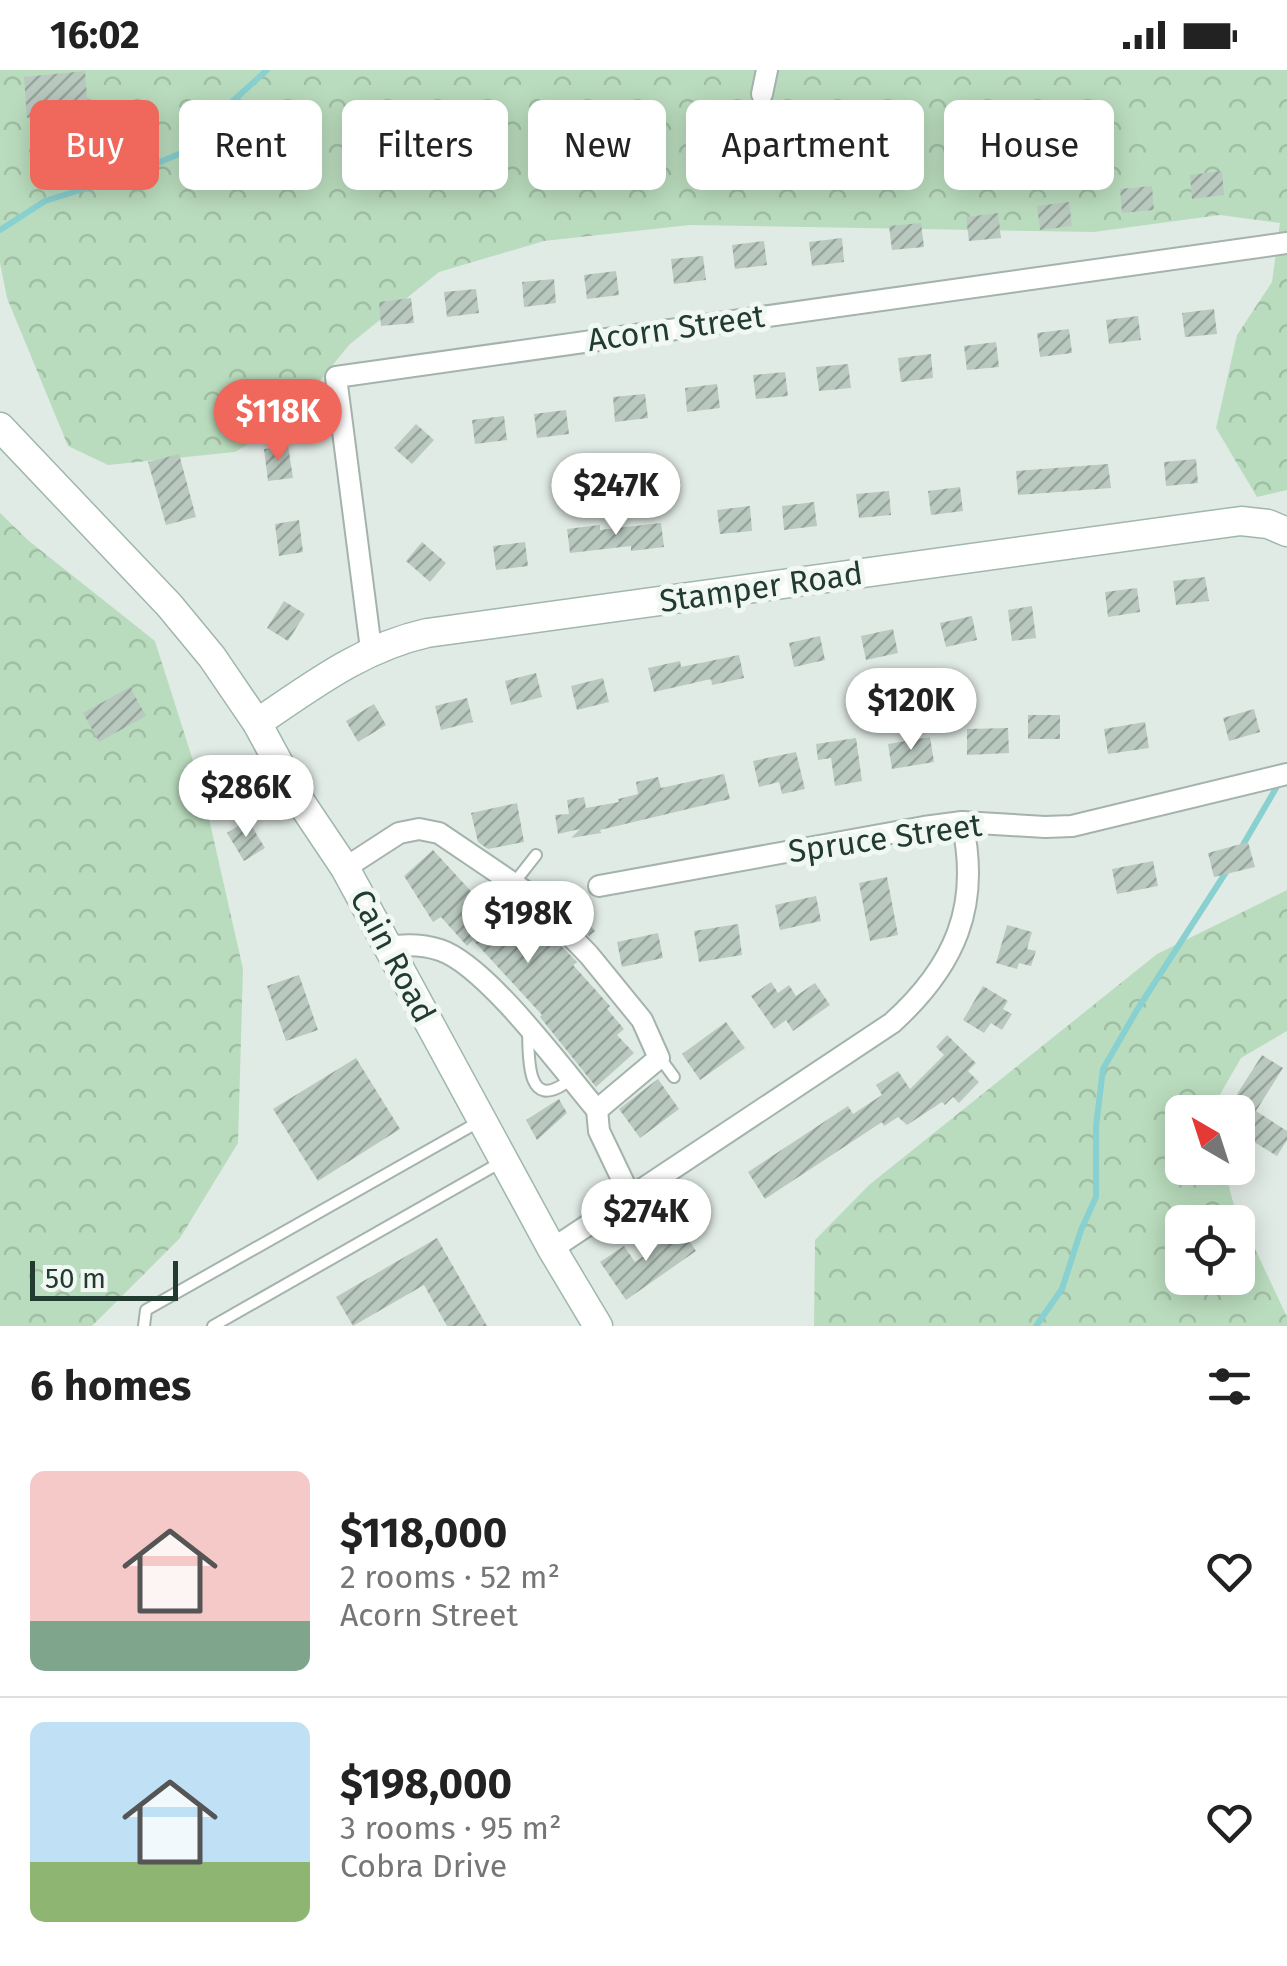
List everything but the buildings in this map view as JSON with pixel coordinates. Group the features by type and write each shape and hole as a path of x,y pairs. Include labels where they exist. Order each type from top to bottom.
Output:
{"main road":[{"name":"Cain Road","path":"0,427 169,605 212,657 257,723 296,795 345,868 552,1249 598,1326"},
{"name":"Stamper Road","path":"257,723 347,662 372,649 426,633 1221,524 1262,523 1287,532"}],"street":[{"path":"762,94 767,70"},
{"name":"Acorn Street","path":"372,649 336,378 1287,243"},
{"name":"Spruce Street","path":"599,886 962,822 1072,826 1287,774"},
{"path":"552,1249 892,1023 912,1005 944,962 964,912 970,858 962,822"},
{"path":"345,868 399,833 419,829 439,833 532,896 590,955 642,1020 659,1058 597,1110"},
{"path":"387,947 411,944 444,951 484,978 597,1110 599,1132 631,1198"}],"lane":[{"path":"514,884 536,855"},
{"path":"528,1029 530,1072 539,1088 546,1092 556,1090 564,1084 567,1074"},
{"path":"659,1058 674,1077"},
{"path":"144,1326 146,1310 482,1120"},
{"path":"213,1326 504,1160"}],"green space":[{"path":"0,70 1287,70 1287,490 1257,497 1216,428 1237,335 1272,282 1280,223 1220,215 1094,232 690,225 544,241 439,272 349,345 289,419 235,452 108,465 68,446 7,298 0,263"},
{"path":"0,513 29,541 155,641 203,792 243,969 238,1143 180,1238 92,1326 0,1326"},
{"path":"1287,890 1287,1031 1241,1058 1220,1095 1165,1095 1165,1185 1228,1185 1234,1205 1165,1205 1165,1295 1255,1295 1255,1249 1287,1317 1287,1326 814,1326 815,1240 869,1185 1157,954"}],"waterway":[{"path":"0,230 45,201 137,172 188,150 212,120 267,70"},
{"path":"1240,850 1279,783"},
{"path":"1036,1326 1062,1289 1096,1197 1096,1126 1103,1069 1228,869"}]}
